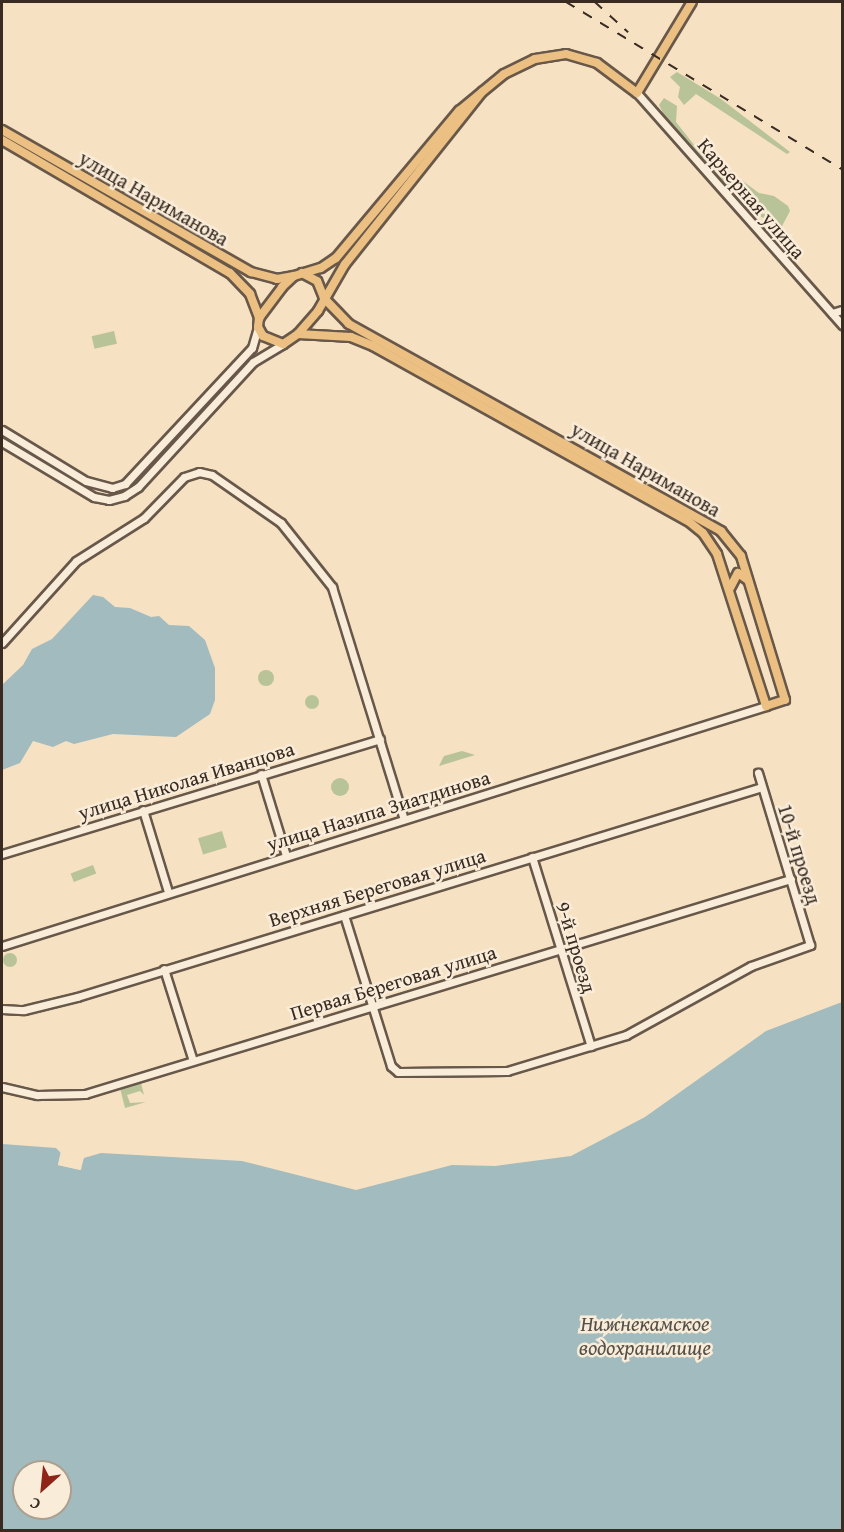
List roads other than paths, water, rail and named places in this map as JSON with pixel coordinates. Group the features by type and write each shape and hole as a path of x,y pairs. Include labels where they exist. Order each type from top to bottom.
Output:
{"main road":[{"path":"483,92 345,264 298,334 283,344 267,340 258,322 298,274 336,258 440,132 483,92 521,64 566,54 597,63 637,93 692,2"},
{"name":"улица Нариманова","path":"2,130 251,272 271,278 298,274 317,281 324,297 349,324 721,531 741,555 785,700 766,706 730,588 717,554 703,533 682,517 373,346 351,337 298,334"},
{"name":"улица Нариманова","path":"2,141 230,273 250,294 258,322"},
{"path":"730,588 738,573 750,583"}],"street":[{"name":"Карьерная улица","path":"637,93 843,325"},
{"path":"832,313 843,310"},
{"path":"2,430 86,481 112,488 124,484 252,348 258,322"},
{"path":"2,442 94,497 109,500 124,495 138,487 253,362 283,344"},
{"path":"2,643 76,561 144,518 184,477 199,472 248,497 288,530 328,579 343,618 404,819"},
{"name":"улица Назипа Зиатдинова","path":"2,946 766,706"},
{"name":"улица Николая Иванцова","path":"2,854 380,739"},
{"name":"10-й проезд","path":"591,1046 638,1031 744,970 810,945 758,773"},
{"path":"261,774 286,856"},
{"name":"Верхняя Береговая улица","path":"2,1009 30,1009 762,787"},
{"path":"143,810 168,892"},
{"name":"9-й проезд","path":"532,857 591,1046"},
{"name":"Первая Береговая улица","path":"2,1087 37,1095 85,1094 791,879"},
{"path":"345,915 392,1066 402,1074 498,1072 591,1046"},
{"path":"164,969 193,1061"}],"water":[{"path":"93,595 103,597 115,607 130,608 151,617 159,616 169,625 189,626 205,640 215,668 215,700 210,714 176,737 113,734 74,744 66,741 53,747 33,741 20,763 2,770 2,685 23,665 32,649 52,639"},
{"name":"Нижнекамское водохранилище","path":"842,1002 842,1530 2,1530 2,1144 56,1148 61,1153 58,1165 80,1170 84,1158 101,1153 242,1161 356,1190 452,1165 495,1166 571,1156 645,1117 766,1031"}],"railway":[{"path":"566,2 842,169"},
{"path":"595,2 628,32"}]}
